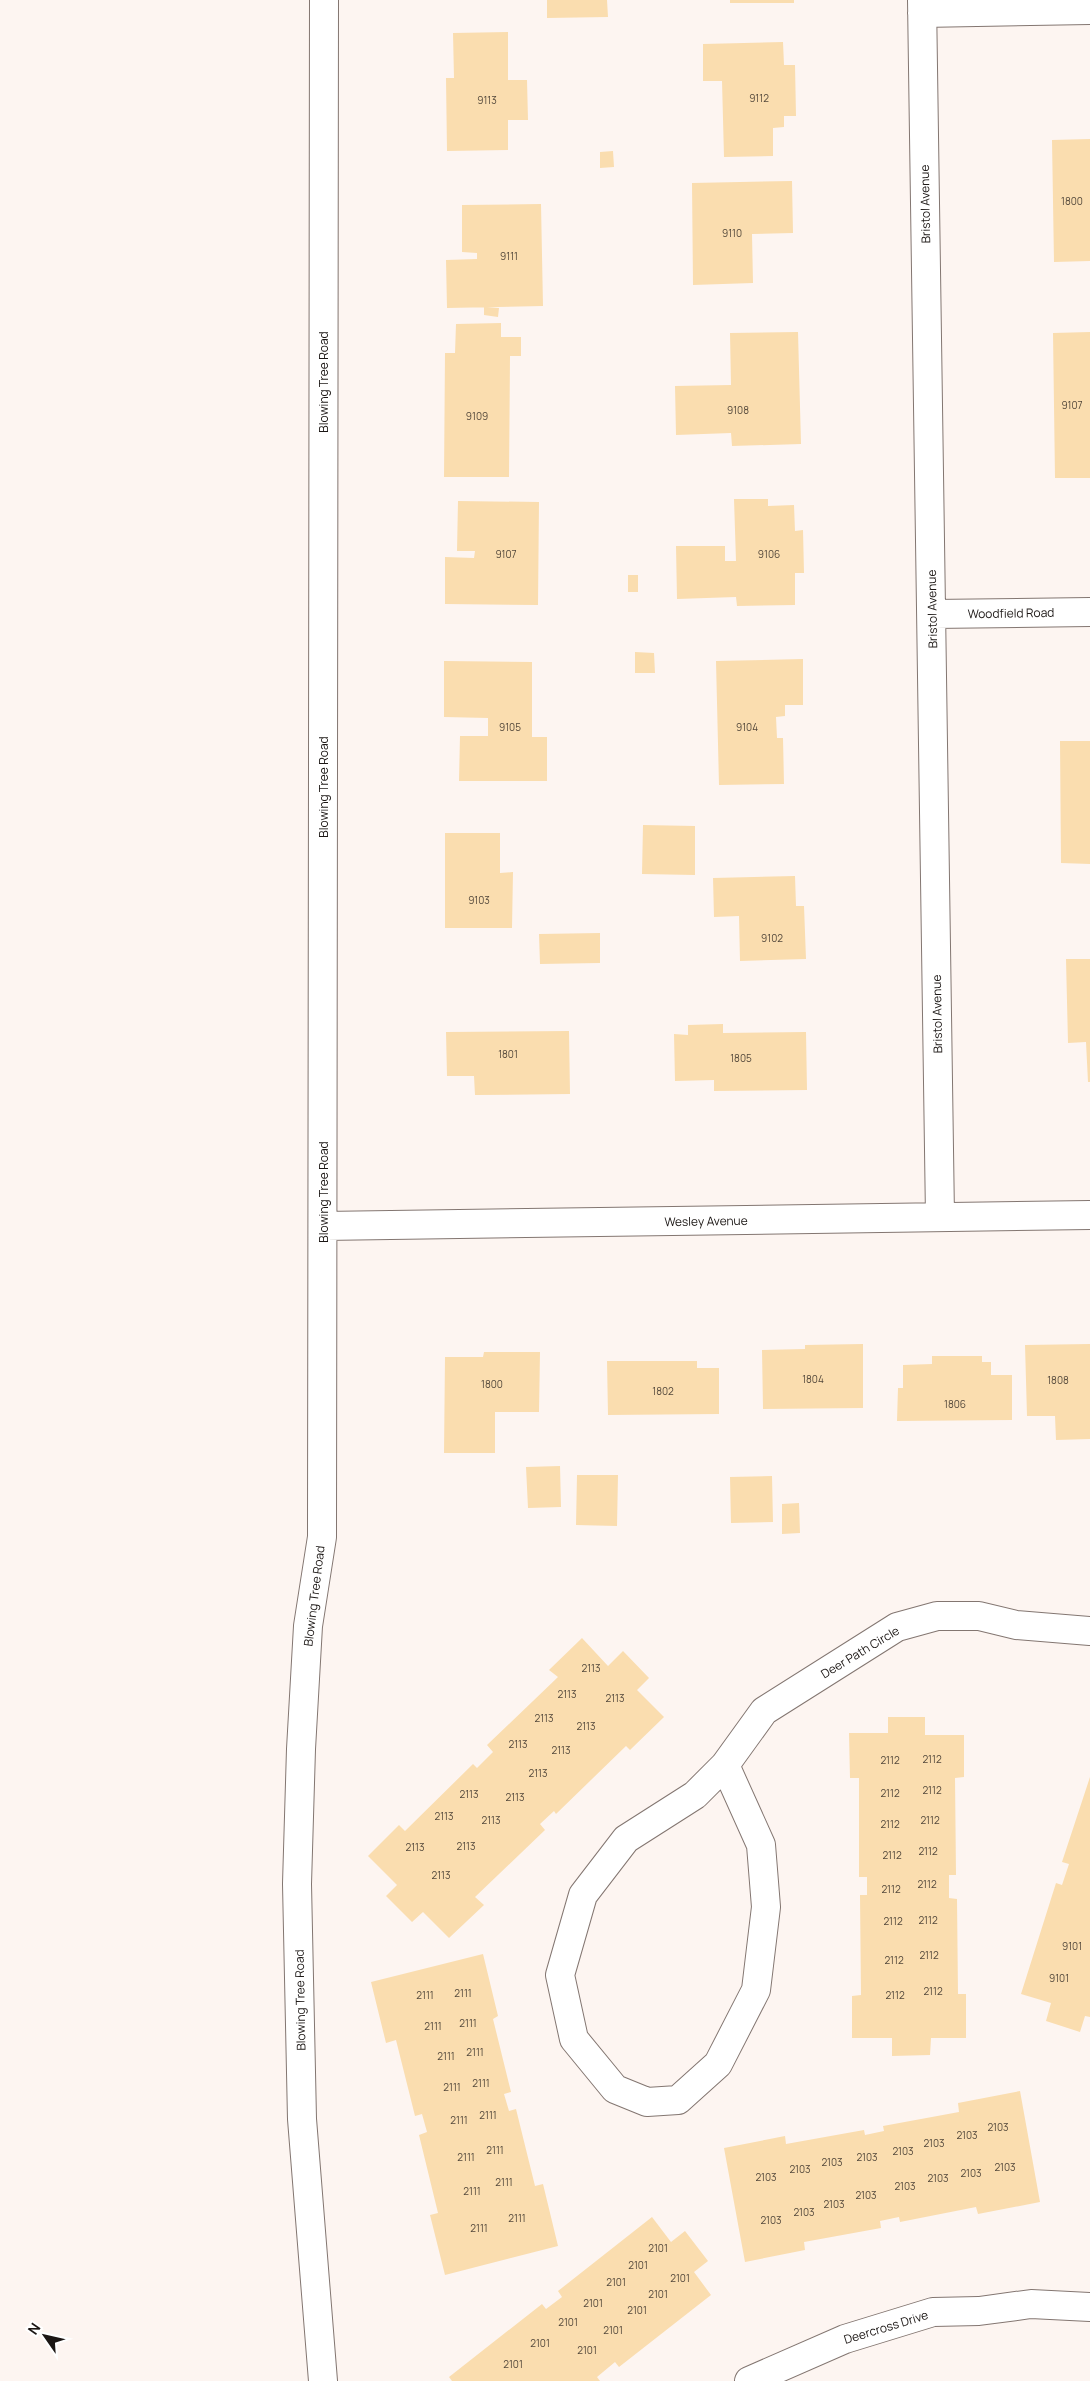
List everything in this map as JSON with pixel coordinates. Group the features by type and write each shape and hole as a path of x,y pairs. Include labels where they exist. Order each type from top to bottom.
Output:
{"street":[{"name":"Blowing Tree Road","path":"323,2381 302,2119 297,1884 301,1749 308,1626 322,1537 324,0"},
{"path":"922,6 1090,10"},
{"name":"Bristol Avenue","path":"922,6 940,1217"},
{"name":"Woodfield Road","path":"932,614 1090,612"},
{"name":"Wesley Avenue","path":"323,1226 1090,1215"},
{"name":"Deer Path Circle","path":"725,1765 761,1845 766,1907 756,1990 718,2064 678,2100 647,2102 615,2089 574,2039 560,1975 583,1895 626,1839 695,1795 725,1765 764,1711 897,1628 937,1616 979,1616 1016,1625 1090,1631"},
{"name":"Deercross Drive","path":"749,2381 845,2339 933,2312 979,2311 1031,2304 1090,2307"}],"building":[{"path":"547,0 607,0 608,17 547,18"},
{"path":"730,0 794,0 794,3 730,3"},
{"path":"508,32 508,80 527,80 528,120 508,120 508,150 447,151 446,78 454,78 453,33"},
{"path":"783,42 784,65 795,65 796,116 784,116 784,127 773,128 773,156 724,157 722,81 703,81 703,44"},
{"path":"1090,139 1090,261 1054,262 1052,140"},
{"path":"613,151 614,167 600,168 600,152"},
{"path":"792,181 793,233 752,234 753,283 693,285 692,183"},
{"path":"541,204 543,306 447,308 446,260 477,259 477,253 462,252 462,205"},
{"path":"484,307 499,308 498,317 484,315"},
{"path":"501,323 501,337 521,337 521,356 510,356 509,477 444,477 445,353 455,353 456,324"},
{"path":"798,332 801,444 732,446 731,433 676,435 675,386 731,385 730,333"},
{"path":"1090,332 1090,478 1055,478 1053,333"},
{"path":"734,499 768,499 768,506 794,505 795,531 803,530 804,573 795,573 795,605 737,606 736,597 677,599 676,546 725,546 725,561 736,561"},
{"path":"458,501 539,502 538,605 445,604 445,557 474,558 475,551 457,551"},
{"path":"628,575 638,575 638,592 628,592"},
{"path":"635,652 654,653 655,673 635,673"},
{"path":"803,659 803,705 785,705 785,716 776,717 777,738 783,738 784,784 719,785 716,661"},
{"path":"444,661 532,662 532,737 547,737 547,781 459,781 460,736 488,736 488,718 444,717"},
{"path":"1060,741 1090,741 1090,864 1061,863"},
{"path":"643,825 695,826 695,875 642,874"},
{"path":"445,833 500,833 500,873 513,872 512,928 445,928"},
{"path":"795,876 796,906 804,906 806,959 740,961 739,916 714,917 713,878"},
{"path":"600,933 600,963 540,964 539,934"},
{"path":"1066,959 1090,959 1090,1082 1088,1082 1086,1042 1068,1043"},
{"path":"723,1024 723,1033 806,1032 807,1090 714,1091 714,1080 675,1081 674,1034 688,1035 688,1025"},
{"path":"569,1031 570,1094 475,1095 474,1076 447,1076 446,1032"},
{"path":"863,1344 863,1408 763,1409 762,1350 805,1349 805,1345"},
{"path":"1090,1344 1090,1439 1056,1440 1055,1416 1027,1416 1025,1345"},
{"path":"484,1352 540,1352 539,1412 495,1412 495,1453 444,1453 445,1357 483,1357"},
{"path":"932,1356 982,1356 982,1362 991,1362 991,1375 1012,1375 1012,1420 897,1421 898,1388 903,1388 903,1365 932,1364"},
{"path":"607,1361 697,1361 697,1368 719,1368 719,1414 608,1415"},
{"path":"560,1466 561,1507 528,1508 526,1467"},
{"path":"577,1475 618,1475 617,1526 576,1525"},
{"path":"772,1476 773,1522 731,1523 730,1477"},
{"path":"799,1503 800,1533 782,1534 782,1504"},
{"path":"582,1638 608,1666 623,1651 649,1678 637,1690 664,1717 630,1750 626,1746 556,1814 554,1811 540,1824 545,1830 475,1897 484,1905 449,1938 423,1912 412,1922 386,1896 397,1885 368,1856 399,1825 405,1831 473,1764 477,1768 493,1752 487,1745 558,1677 549,1670"},
{"path":"888,1717 925,1717 925,1735 964,1735 964,1777 955,1778 956,1875 949,1875 949,1898 957,1899 958,1994 966,1994 966,2038 931,2038 930,2055 892,2056 892,2038 852,2038 852,1996 861,1995 860,1895 867,1895 867,1877 859,1877 859,1778 850,1778 849,1733 888,1733"},
{"path":"1090,1777 1090,2017 1085,2016 1080,2032 1046,2021 1051,2003 1021,1994 1056,1883 1062,1885 1069,1864 1062,1862"},
{"path":"483,1954 498,2016 493,2019 511,2092 504,2094 509,2111 516,2109 535,2186 543,2184 558,2246 445,2275 430,2215 438,2213 419,2135 427,2132 422,2114 415,2116 396,2040 386,2043 371,1982"},
{"path":"1020,2091 1040,2202 978,2214 976,2207 900,2222 899,2217 880,2221 881,2228 804,2242 805,2250 745,2262 724,2148 785,2136 786,2144 864,2130 865,2135 884,2131 883,2126 959,2112 958,2103"},
{"path":"652,2217 671,2242 685,2231 708,2261 694,2272 711,2295 619,2367 615,2362 597,2377 600,2381 452,2381 449,2377 542,2304 546,2309 562,2297 558,2291"}]}
